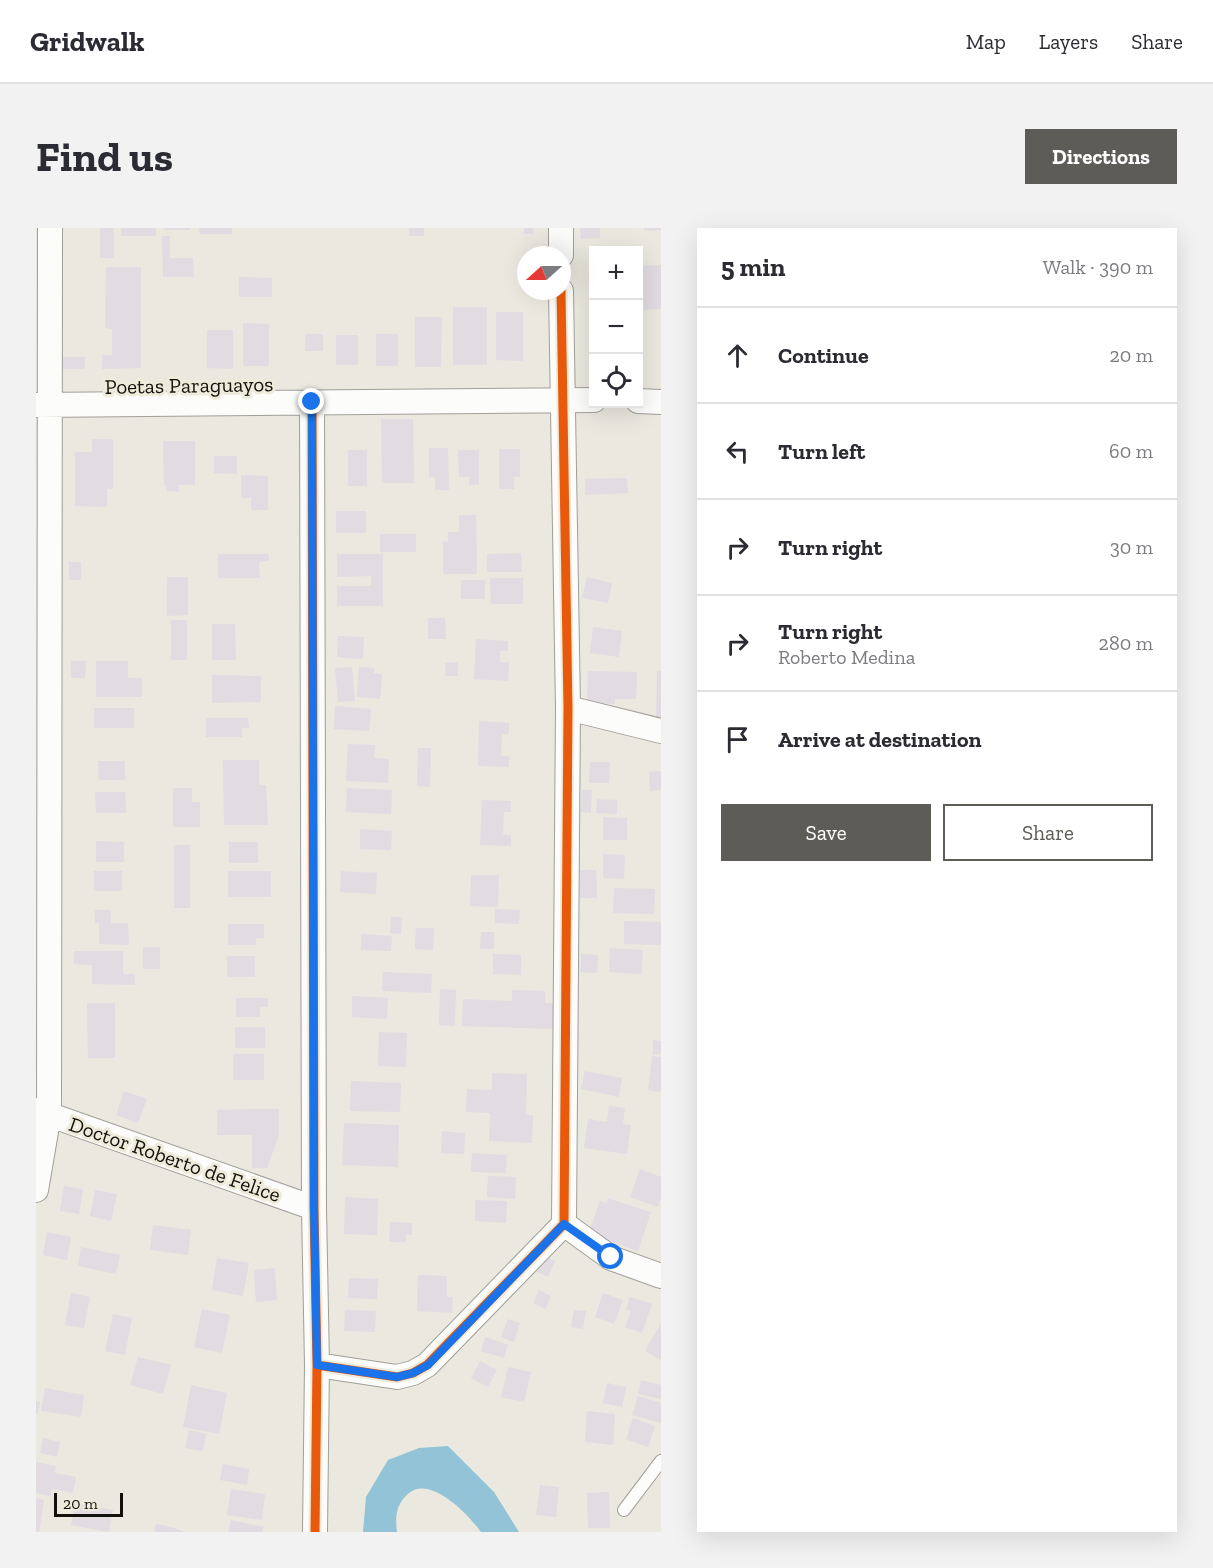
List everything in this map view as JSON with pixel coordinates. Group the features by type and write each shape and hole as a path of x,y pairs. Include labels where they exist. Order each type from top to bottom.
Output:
{"street":[{"path":"36,1190 43,1112 43,404 50,228"},
{"path":"561,228 561,246"},
{"path":"317,1365 397,1377 413,1373 428,1365 564,1224 568,708 561,300"},
{"name":"Poetas Paraguayos","path":"43,404 589,400"},
{"path":"643,401 661,402"},
{"path":"312,402 314,1208 317,1365 315,1532"},
{"path":"568,708 661,731"},
{"name":"Doctor Roberto de Felice","path":"43,1112 314,1208"},
{"path":"564,1224 611,1257 661,1276"}],"lane":[{"path":"624,1510 661,1461"}],"water":[{"path":"448,1446 494,1492 519,1532 481,1532 468,1516 449,1499 428,1489 418,1489 409,1493 399,1506 396,1516 397,1532 363,1532 366,1497 388,1460 419,1448"}],"building":[{"path":"100,228 114,228 114,258 100,258"},
{"path":"121,228 156,228 156,236 121,236"},
{"path":"164,228 190,228 190,230 164,230"},
{"path":"199,228 232,228 232,234 200,234"},
{"path":"409,228 424,228 424,236 409,236"},
{"path":"524,228 533,228 533,234 524,234"},
{"path":"580,228 600,228 600,238 581,239"},
{"path":"644,228 661,228 661,230 645,231"},
{"path":"162,236 170,236 170,258 193,258 194,277 163,277"},
{"path":"661,265 661,309 644,310 643,266"},
{"path":"106,267 141,267 141,368 102,369 102,355 112,355 112,329 105,328"},
{"path":"239,277 272,278 272,297 239,297"},
{"path":"453,307 487,307 487,365 453,365"},
{"path":"496,312 523,312 523,361 496,360"},
{"path":"415,317 442,317 441,367 415,367"},
{"path":"243,323 269,324 269,366 243,366"},
{"path":"207,330 233,330 233,369 207,368"},
{"path":"305,334 323,334 323,351 305,351"},
{"path":"376,334 398,334 398,366 376,366"},
{"path":"336,335 358,335 358,365 336,365"},
{"path":"55,357 85,357 85,369 55,369"},
{"path":"381,419 413,419 414,483 382,483"},
{"path":"92,439 113,439 113,489 107,489 107,507 75,506 75,452 92,452"},
{"path":"163,441 195,441 195,485 179,485 179,492 166,491"},
{"path":"429,448 448,448 449,490 435,490 435,477 429,477"},
{"path":"499,449 520,449 520,477 514,477 514,489 499,489"},
{"path":"348,450 367,450 367,486 348,486"},
{"path":"458,450 479,450 479,485 469,485 469,477 459,477"},
{"path":"214,456 237,456 237,474 214,473"},
{"path":"241,475 268,476 268,510 251,510 251,498 241,498"},
{"path":"627,478 628,493 585,495 585,479"},
{"path":"336,511 366,511 366,533 336,533"},
{"path":"459,515 476,515 477,574 443,574 443,541 448,542 448,532 459,532"},
{"path":"380,534 416,534 416,552 380,552"},
{"path":"521,553 522,572 487,572 487,554"},
{"path":"218,554 269,554 269,561 259,562 260,578 218,578"},
{"path":"337,554 383,554 383,606 337,606 337,586 371,586 371,576 337,577"},
{"path":"69,562 81,562 81,580 69,580"},
{"path":"167,577 188,577 188,615 167,616"},
{"path":"587,577 612,583 608,603 582,598"},
{"path":"490,578 523,578 523,604 491,604"},
{"path":"461,580 485,580 485,599 461,599"},
{"path":"428,618 445,618 446,639 428,639"},
{"path":"171,620 187,620 187,660 171,660"},
{"path":"212,624 235,624 236,660 212,660"},
{"path":"593,627 622,631 619,657 590,653"},
{"path":"338,636 364,637 363,659 337,657"},
{"path":"476,639 508,641 508,651 500,651 500,662 509,662 508,681 474,679"},
{"path":"71,661 86,661 85,678 71,678"},
{"path":"96,661 128,661 128,678 142,678 142,697 96,697"},
{"path":"458,662 458,676 446,676 445,663"},
{"path":"352,667 355,701 338,702 335,668"},
{"path":"359,667 374,668 374,673 382,674 380,699 357,697"},
{"path":"588,671 637,672 636,699 615,699 615,704 587,703"},
{"path":"657,671 661,671 661,719 656,719"},
{"path":"212,675 261,676 261,702 212,703"},
{"path":"335,706 371,709 369,731 334,729"},
{"path":"94,708 134,708 134,728 94,728"},
{"path":"206,718 248,718 249,728 242,728 242,737 206,737"},
{"path":"479,721 509,723 509,734 502,734 501,756 509,756 509,767 478,766"},
{"path":"348,744 375,745 374,758 389,759 388,783 346,781"},
{"path":"418,748 431,748 430,787 417,786"},
{"path":"223,760 259,760 259,785 266,785 268,825 224,825"},
{"path":"98,761 125,761 125,780 99,780"},
{"path":"590,762 610,762 609,783 589,783"},
{"path":"661,771 661,790 650,791 649,772"},
{"path":"173,788 192,788 192,802 200,802 200,827 173,827"},
{"path":"347,788 392,790 391,814 346,812"},
{"path":"582,790 592,790 591,813 581,812"},
{"path":"95,792 125,792 126,813 96,813"},
{"path":"597,799 617,800 617,814 596,813"},
{"path":"482,800 511,801 511,812 504,812 503,834 511,835 511,846 480,845"},
{"path":"603,817 627,818 627,840 603,840"},
{"path":"360,829 392,831 391,850 360,849"},
{"path":"96,841 124,842 124,862 96,862"},
{"path":"229,842 258,842 258,863 229,863"},
{"path":"174,845 190,845 190,908 174,908"},
{"path":"603,854 625,855 624,879 603,878"},
{"path":"580,870 596,870 597,898 580,898"},
{"path":"94,871 122,871 122,891 94,891"},
{"path":"228,871 271,871 271,897 228,897"},
{"path":"341,871 377,873 376,894 340,892"},
{"path":"471,875 499,875 498,907 470,906"},
{"path":"614,888 655,889 654,914 613,913"},
{"path":"495,909 520,910 519,924 495,923"},
{"path":"95,910 111,910 111,923 128,923 129,945 99,944 99,923 95,923"},
{"path":"391,917 402,917 401,934 390,933"},
{"path":"624,921 661,922 661,945 624,944"},
{"path":"228,924 264,924 264,938 256,938 256,945 228,945"},
{"path":"416,928 434,928 433,950 415,949"},
{"path":"481,932 494,932 494,949 480,949"},
{"path":"361,934 392,936 391,951 361,950"},
{"path":"143,947 160,947 160,969 143,969"},
{"path":"610,948 643,950 641,974 609,972"},
{"path":"74,951 123,951 123,974 135,974 135,985 92,984 92,965 74,964"},
{"path":"493,954 521,955 521,975 493,974"},
{"path":"581,954 598,955 597,973 580,972"},
{"path":"227,956 255,956 255,977 227,977"},
{"path":"383,972 432,974 431,993 382,991"},
{"path":"440,989 456,990 455,1026 439,1025"},
{"path":"512,990 545,991 545,1003 554,1003 553,1029 462,1026 463,999 512,1001"},
{"path":"352,996 388,998 387,1019 352,1017"},
{"path":"236,998 268,998 268,1007 260,1007 260,1017 236,1017"},
{"path":"87,1003 115,1003 115,1058 88,1058"},
{"path":"235,1027 265,1027 265,1048 235,1048"},
{"path":"379,1032 407,1033 406,1067 378,1066"},
{"path":"653,1040 661,1041 661,1054 653,1054"},
{"path":"233,1054 264,1054 264,1080 233,1080"},
{"path":"652,1056 661,1057 661,1092 648,1090"},
{"path":"585,1071 622,1078 619,1097 581,1089"},
{"path":"492,1073 527,1074 526,1115 533,1115 532,1143 489,1141 490,1113 466,1112 467,1089 492,1090"},
{"path":"351,1081 401,1083 400,1112 350,1111"},
{"path":"124,1091 147,1099 138,1123 116,1115"},
{"path":"609,1106 625,1108 623,1124 631,1125 627,1154 584,1148 588,1119 607,1122"},
{"path":"279,1109 279,1135 267,1168 252,1168 252,1135 217,1135 217,1110"},
{"path":"344,1123 399,1125 398,1167 342,1165"},
{"path":"442,1131 465,1133 464,1154 441,1153"},
{"path":"472,1153 507,1155 506,1173 471,1172"},
{"path":"640,1169 661,1177 661,1198 658,1207 630,1197"},
{"path":"488,1176 516,1177 515,1199 487,1197"},
{"path":"64,1186 83,1189 79,1214 60,1211"},
{"path":"95,1190 117,1194 111,1221 90,1216"},
{"path":"345,1197 378,1199 377,1235 344,1234"},
{"path":"608,1198 651,1212 638,1251 588,1234 600,1201 607,1203"},
{"path":"475,1200 507,1201 506,1223 475,1221"},
{"path":"390,1222 412,1223 412,1235 406,1235 406,1242 389,1242"},
{"path":"153,1225 191,1230 188,1255 150,1250"},
{"path":"47,1232 71,1237 67,1260 43,1255"},
{"path":"81,1247 120,1255 116,1274 78,1266"},
{"path":"541,1255 555,1261 548,1277 533,1270"},
{"path":"217,1258 249,1263 243,1296 212,1290"},
{"path":"275,1268 277,1300 256,1302 254,1270"},
{"path":"418,1275 447,1276 447,1297 453,1297 452,1313 417,1311"},
{"path":"349,1278 378,1279 377,1299 348,1298"},
{"path":"539,1290 551,1296 546,1309 533,1303"},
{"path":"71,1293 90,1297 84,1328 65,1325"},
{"path":"603,1293 623,1300 614,1324 595,1317"},
{"path":"630,1297 652,1304 642,1333 625,1327 631,1311 626,1310"},
{"path":"202,1309 230,1315 222,1353 194,1347"},
{"path":"345,1310 376,1311 375,1332 344,1331"},
{"path":"574,1310 586,1311 583,1329 571,1327"},
{"path":"113,1314 132,1318 125,1355 105,1351"},
{"path":"508,1319 520,1323 514,1342 501,1337"},
{"path":"661,1323 661,1360 645,1351"},
{"path":"485,1337 508,1345 504,1358 481,1351"},
{"path":"138,1357 171,1365 163,1394 130,1385"},
{"path":"480,1361 497,1370 488,1387 471,1378"},
{"path":"508,1367 531,1372 524,1402 501,1397"},
{"path":"641,1380 661,1385 661,1399 638,1394"},
{"path":"607,1383 626,1387 622,1407 603,1403"},
{"path":"191,1385 227,1393 219,1434 183,1427"},
{"path":"45,1388 84,1395 81,1417 41,1411"},
{"path":"638,1396 661,1403 661,1423 632,1415"},
{"path":"36,1401 40,1402 38,1414 36,1413"},
{"path":"587,1411 615,1414 613,1445 585,1442"},
{"path":"633,1418 655,1426 648,1447 626,1439"},
{"path":"189,1430 206,1434 203,1451 185,1448"},
{"path":"43,1438 60,1442 57,1457 40,1453"},
{"path":"36,1462 56,1466 55,1473 76,1477 73,1493 52,1489 50,1496 36,1493"},
{"path":"223,1464 249,1469 247,1485 220,1480"},
{"path":"540,1485 559,1487 556,1517 536,1515"},
{"path":"231,1489 265,1494 262,1520 227,1515"},
{"path":"609,1492 610,1528 588,1528 587,1493"},
{"path":"36,1498 44,1500 39,1532 36,1531"},
{"path":"75,1503 113,1510 109,1532 71,1525"},
{"path":"231,1520 264,1527 262,1532 228,1532"},
{"path":"156,1524 172,1527 184,1532 154,1532"}],"cycle path":[{"path":"317,1365 397,1377 413,1373 427,1365 564,1224 568,708 561,300"},
{"path":"312,402 314,1208 317,1365 315,1532"}],"route":[{"path":"312,402 314,1208 317,1365 397,1377 413,1373 428,1365 564,1224 611,1257"}]}
